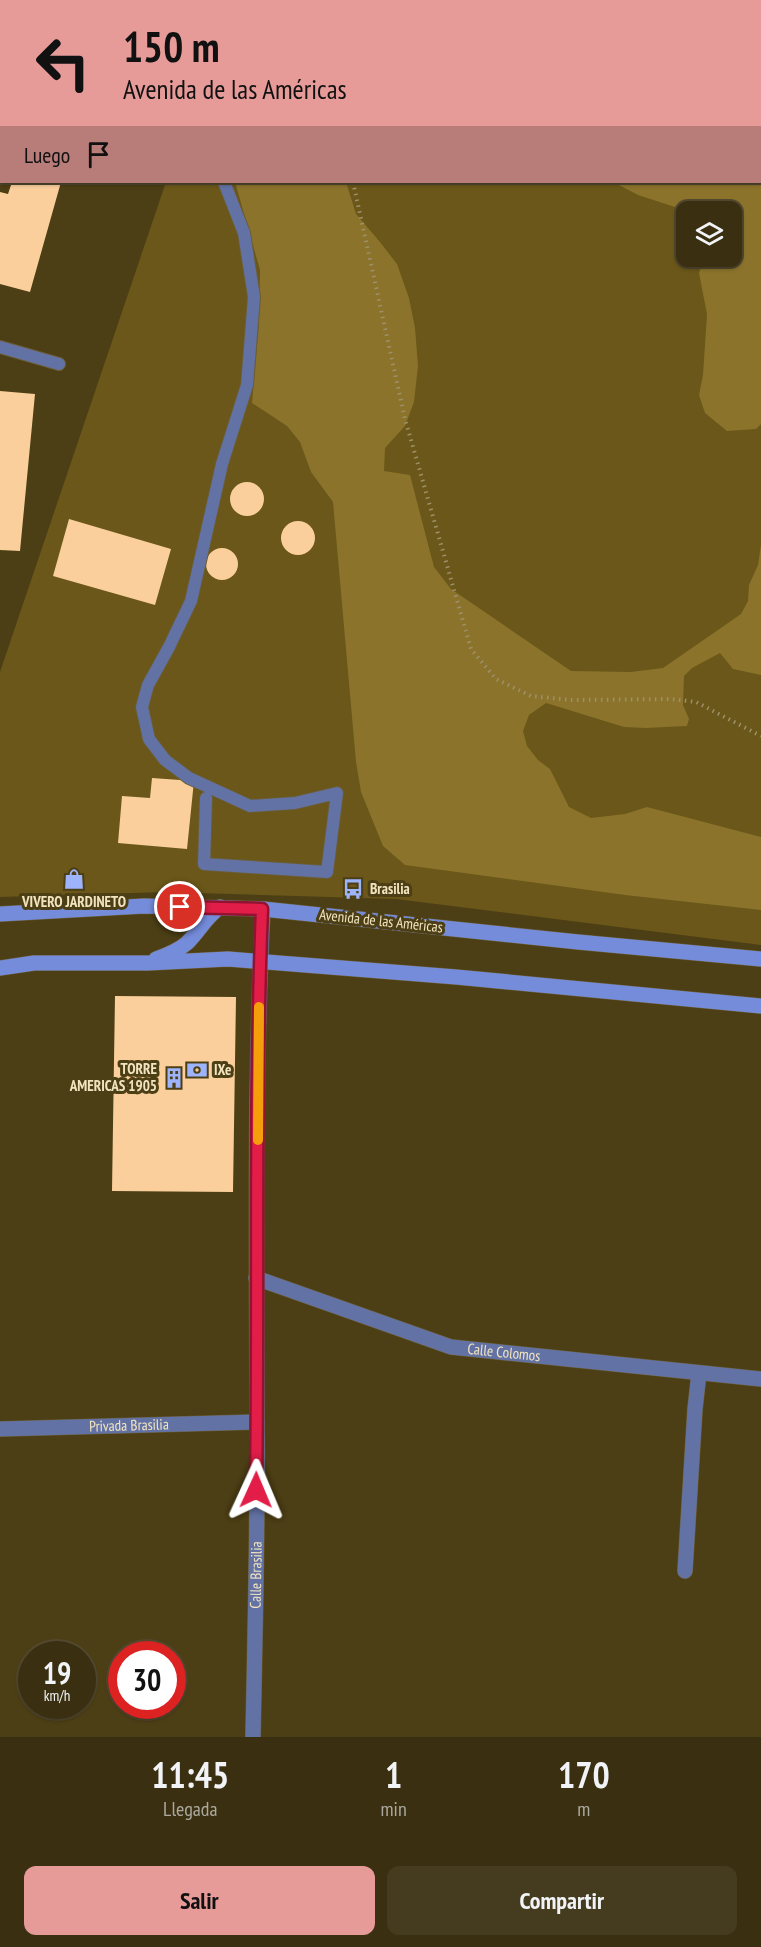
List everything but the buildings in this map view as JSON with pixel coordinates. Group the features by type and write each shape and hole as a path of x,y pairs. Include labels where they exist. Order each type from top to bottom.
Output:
{"main road":[{"name":"Avenida de las Américas","path":"0,914 120,907 262,909 761,959"},
{"path":"148,963 174,952 187,942 206,919 220,907"},
{"path":"0,968 34,963 148,963 228,959 456,977 761,1006"}],"street":[{"name":"Calle Brasilia","path":"253,1737 257,1422 256,1278 262,909"},
{"name":"Calle Colomos","path":"256,1278 451,1347 761,1379"},
{"path":"685,1571 699,1373"},
{"name":"Privada Brasilia","path":"0,1429 257,1422"}],"lane":[{"path":"206,798 204,864 327,872 337,793 296,803 250,806 189,778 165,760 149,740 142,708 148,685 191,601 222,464 248,384 254,297 244,233 224,183"},
{"path":"0,347 59,364"}],"path":[{"path":"353,183 405,419 471,649 495,679 531,696 571,700 671,699 696,702 761,736"}],"shaded area":[{"path":"166,183 761,183 761,945 396,899 165,892 0,897 0,672"},
{"path":"235,183 346,183 356,214 397,264 409,298 415,328 418,366 414,402 405,426 385,448 384,471 410,475 434,567 451,589 571,671 631,672 663,668 741,614 748,601 749,585 758,565 761,545 761,675 733,669 720,653 692,668 684,676 683,705 689,719 687,726 624,727 546,703 529,715 523,731 527,746 538,760 550,769 569,807 591,818 625,814 647,807 761,837 761,910 625,895 405,865 383,846 361,792 356,762 333,502 311,472 300,442 287,426 252,403 259,322 260,270"},
{"path":"615,183 761,183 761,424 756,429 727,431 705,413 699,395 703,375 707,314 699,273 701,267 742,267 742,201 676,201 676,207 638,195"}],"slow traffic":[{"path":"258,1140 259,1007"}],"place":[{"name":"VIVERO JARDINETO","path":"74,879"},
{"name":"Brasilia","path":"353,889"},
{"name":"IXe","path":"197,1070"},
{"name":"TORRE AMERICAS 1905","path":"174,1078"}],"route":[{"path":"180,907 262,909 256,1233 256,1490"}]}
